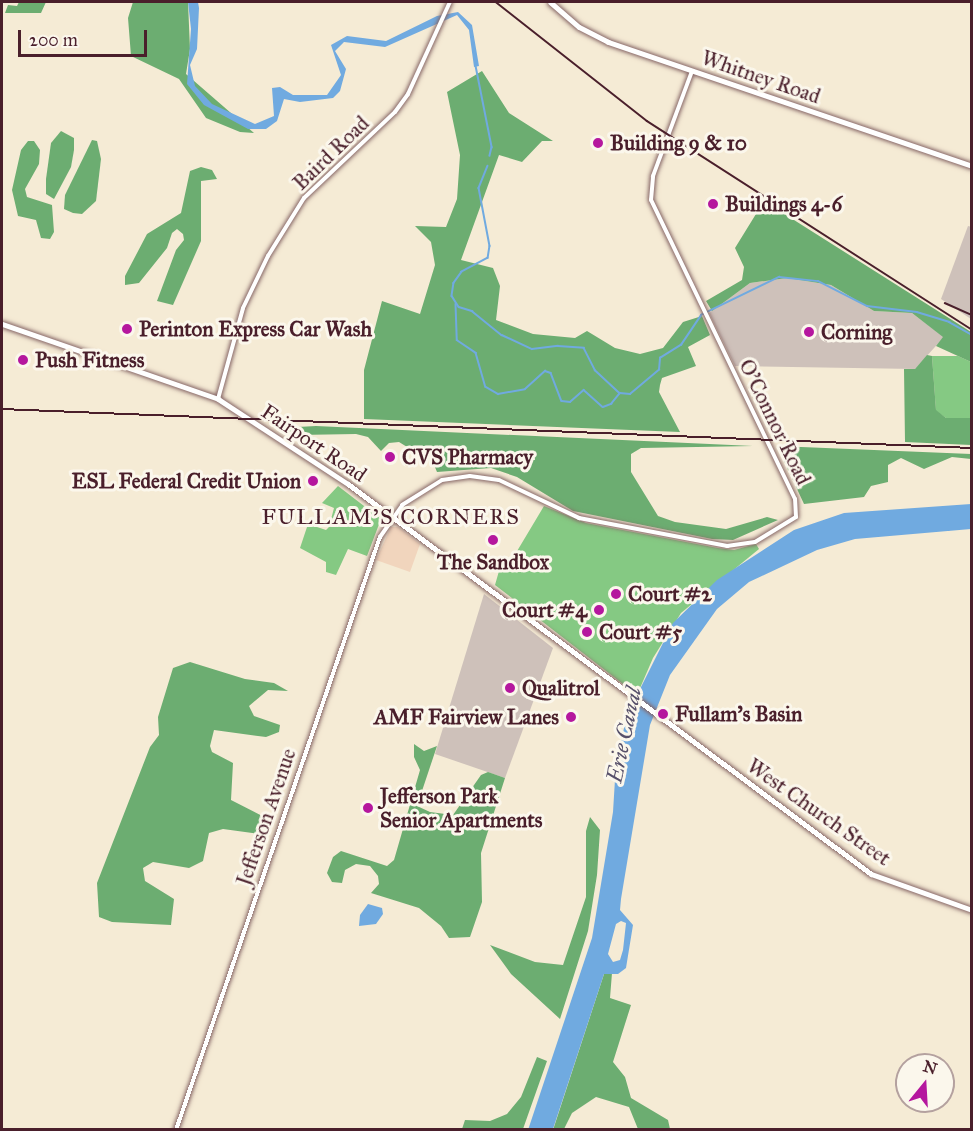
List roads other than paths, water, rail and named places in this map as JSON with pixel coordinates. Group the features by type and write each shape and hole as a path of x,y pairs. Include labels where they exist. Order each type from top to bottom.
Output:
{"main road":[{"name":"Whitney Road","path":"550,2 571,22 596,37 972,166"},
{"name":"Fairport Road","path":"2,324 218,399 304,453 660,717"},
{"name":"West Church Street","path":"660,717 871,874 972,910"}],"street":[{"name":"Baird Road","path":"218,399 243,308 268,256 304,198 395,112 412,89 450,2"},
{"name":"O'Connor Road","path":"392,517 426,488 470,476 499,480 579,518 727,546 755,542 789,524 797,513 795,499 651,195 653,176 692,71"},
{"name":"Jefferson Avenue","path":"176,1130 358,596 380,537 392,517"}],"water":[{"path":"188,2 198,2 199,8 197,49 190,65 195,86 212,104 255,124 274,116 272,88 280,87 293,95 327,95 341,75 331,45 347,36 386,41 437,16 458,12 472,25 479,66 474,67 469,30 457,15 385,47 344,42 335,51 346,69 340,91 333,98 300,102 284,99 277,121 266,129 248,129 204,105 187,84 191,29"},
{"name":"Erie Canal","path":"971,504 971,529 855,539 817,550 749,582 717,609 670,675 650,725 621,899 620,910 633,925 626,968 618,974 604,974 553,1129 528,1130 592,938 613,812 616,763 627,715 673,623 717,580 794,530 844,513","holes":["621,921 626,923 620,960 613,962 608,954 616,924"]},
{"path":"368,904 382,908 383,914 376,924 359,926 360,915"}],"waterway":[{"path":"476,66 492,147 490,156"},
{"path":"488,166 479,188 490,246 488,258 462,272 454,283 452,296 459,307 472,311 502,335 532,349 558,346 584,348 595,370 620,393 630,394 659,370 660,358 681,345 701,315 779,277 818,281 867,306 917,312 949,322 972,335"},
{"path":"456,304 457,340 476,353 486,387 498,394 525,389 545,371 551,373 562,401 570,402 584,390 603,407 611,404 620,393"}],"railway":[{"path":"496,2 647,121 972,330"},
{"path":"945,303 972,315"},
{"path":"2,409 972,448"}],"place":[{"name":"Building 9 & 10","path":"598,143"},
{"name":"Buildings 4-6","path":"713,204"},
{"name":"Perinton Express Car Wash","path":"127,329"},
{"name":"Corning","path":"809,332"},
{"name":"Push Fitness","path":"23,360"},
{"name":"CVS Pharmacy","path":"390,457"},
{"name":"ESL Federal Credit Union","path":"313,481"},
{"name":"The Sandbox","path":"493,540"},
{"name":"Court #2","path":"616,594"},
{"name":"Court #4","path":"599,610"},
{"name":"Court #5","path":"587,632"},
{"name":"Qualitrol","path":"510,688"},
{"name":"Fullam's Basin","path":"663,714"},
{"name":"AMF Fairview Lanes","path":"571,717"},
{"name":"Jefferson Park Senior Apartments","path":"368,808"}],"district":[{"name":"FULLAM'S CORNERS","path":"391,517"}]}
